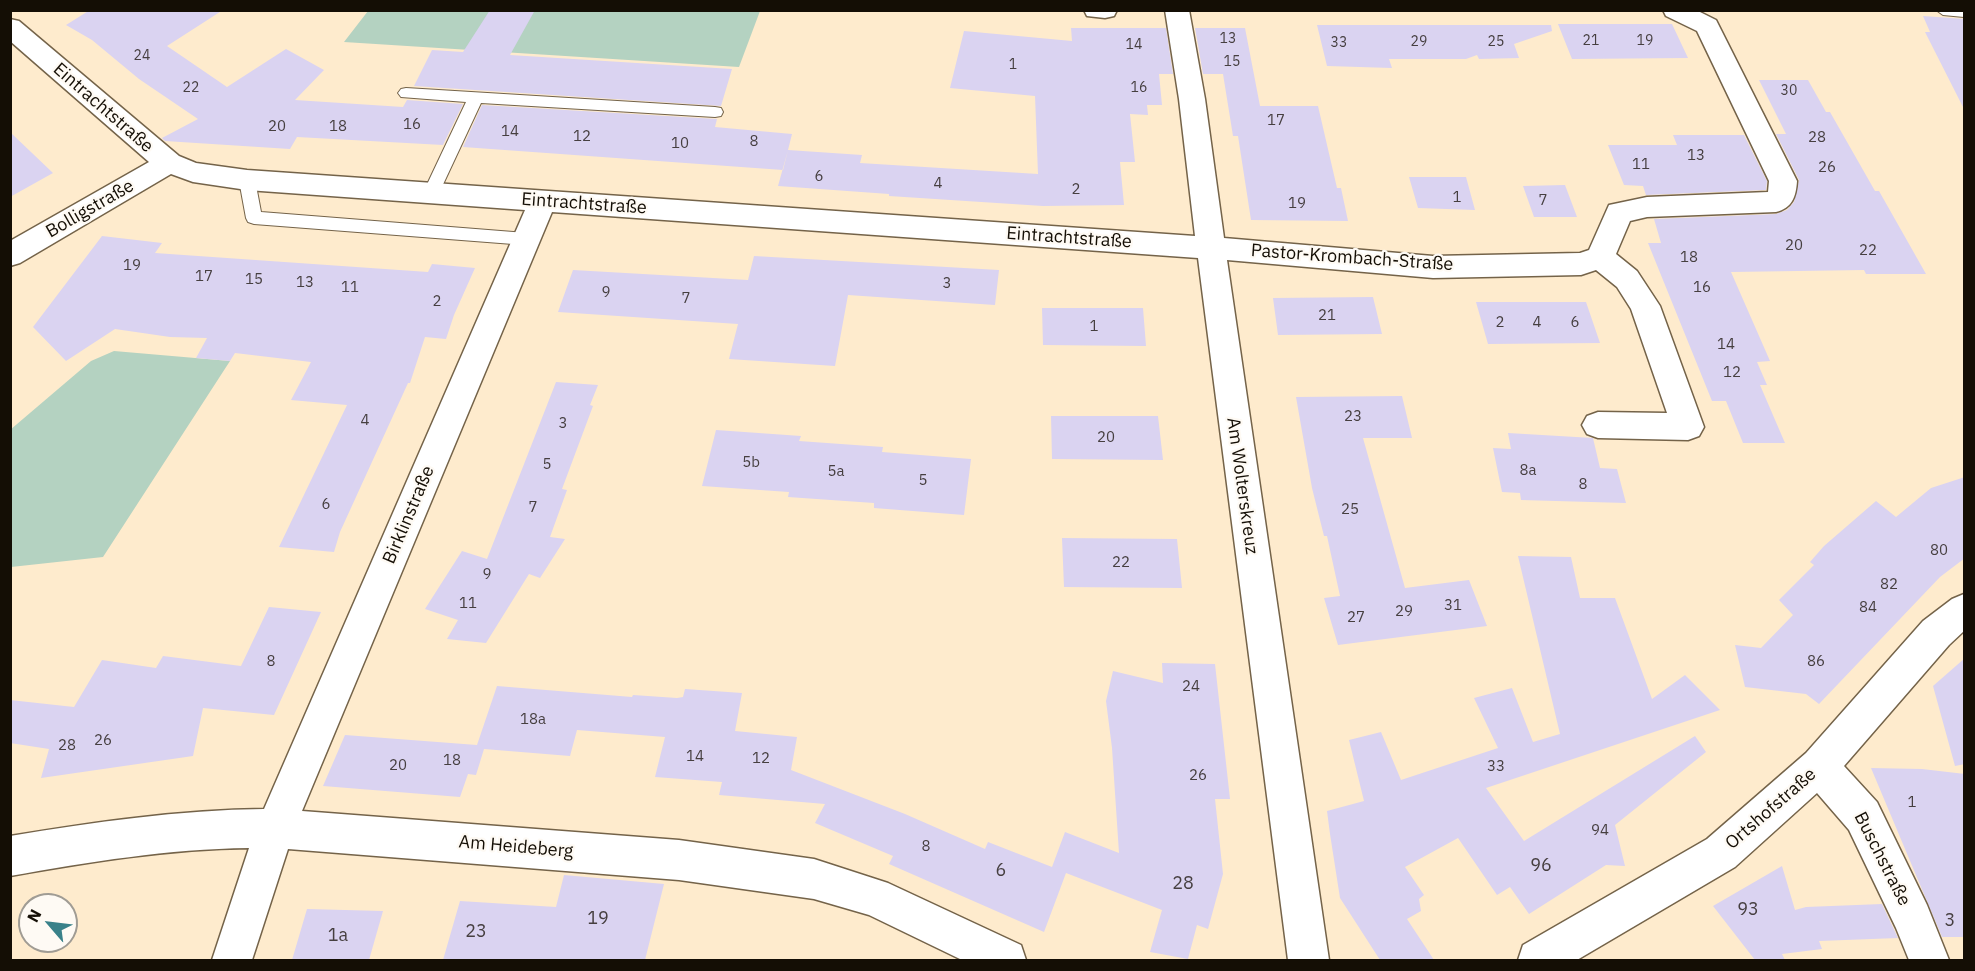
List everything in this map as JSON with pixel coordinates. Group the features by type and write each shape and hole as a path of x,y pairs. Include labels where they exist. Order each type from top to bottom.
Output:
{"street":[{"path":"1096,10 1105,10"},
{"name":"Am Wolterskreuz","path":"1177,10 1192,99 1210,248 1309,960"},
{"path":"1598,425 1688,427 1645,306 1627,279 1600,257 1619,212 1647,207 1776,202 1782,194 1783,181 1707,26 1675,10"},
{"name":"Eintrachtstraße","path":"10,27 141,141 169,163 193,171 247,180 1210,248"},
{"name":"Bolligstraße","path":"10,255 169,163"},
{"name":"Birklinstraße","path":"232,960 275,828 543,201"},
{"name":"Pastor-Krombach-Straße","path":"1210,248 1433,267 1581,264 1600,257"},
{"name":"Ortshofstraße","path":"1538,960 1720,853 1819,766 1936,633 1965,610"},
{"name":"Buschstraße","path":"1819,766 1863,816 1929,960"},
{"name":"Am Heideberg","path":"10,856 113,839 202,829 275,828 679,860 814,879 874,897 1006,960"}],"lane":[{"path":"1943,10 1965,12"},
{"path":"406,93 716,112"},
{"path":"431,193 477,98"},
{"path":"247,180 254,218 526,240"}],"green space":[{"path":"368,11 760,11 739,67 344,42"},
{"path":"114,351 230,361 103,557 11,567 10,430 91,361"}],"building":[{"path":"90,10 223,10 167,46 227,87 286,49 324,70 295,100 403,107 407,100 463,104 443,145 297,137 290,149 165,141 162,138 198,119 139,79 92,40 66,25"},
{"path":"490,10 535,10 510,55 732,69 721,106 414,86 432,50 463,52"},
{"path":"1923,16 1965,19 1965,111 1925,32 1930,32"},
{"path":"1558,24 1672,24 1688,58 1572,59"},
{"path":"1317,25 1551,25 1552,31 1514,44 1519,58 1479,59 1477,55 1466,59 1389,59 1392,68 1327,66"},
{"path":"1071,28 1166,28 1173,74 1159,74 1162,105 1147,105 1148,115 1130,114 1135,162 1120,162 1124,205 1043,206 778,186 788,150 862,155 860,163 1038,174 1035,96 950,88 964,31 1072,41"},
{"path":"1195,28 1245,28 1260,106 1318,106 1337,188 1341,188 1348,221 1251,220 1238,136 1233,136 1223,74 1203,74"},
{"path":"1759,80 1808,80 1826,112 1830,112 1875,191 1879,191 1926,274 1866,274 1864,270 1731,272 1770,361 1757,362 1767,385 1760,385 1785,443 1743,443 1726,401 1712,401 1648,243 1661,243 1654,219 1776,214 1787,210 1794,202 1799,180 1776,134 1786,134"},
{"path":"482,105 717,119 715,127 792,134 783,170 463,147"},
{"path":"10,132 53,173 10,197"},
{"path":"1673,135 1744,135 1767,181 1766,190 1646,195 1643,186 1624,185 1608,145 1677,145"},
{"path":"1409,177 1466,177 1475,210 1418,208"},
{"path":"1565,185 1577,217 1534,217 1523,186"},
{"path":"102,236 162,243 155,253 428,272 432,264 475,268 446,339 425,337 410,383 408,383 340,532 334,552 279,547 347,405 291,400 311,362 235,353 230,361 196,358 207,338 170,337 115,329 66,361 33,327"},
{"path":"754,256 999,270 995,305 848,295 835,366 729,359 738,324 558,312 573,270 748,280"},
{"path":"1373,297 1382,334 1278,335 1273,298"},
{"path":"1476,302 1586,302 1600,343 1488,344"},
{"path":"1042,308 1143,308 1146,346 1043,345"},
{"path":"556,382 598,385 590,405 593,406 562,489 567,490 550,537 565,539 540,578 529,574 486,643 447,639 458,620 425,609 462,551 487,559"},
{"path":"1402,396 1412,438 1363,438 1405,588 1469,580 1487,626 1338,645 1324,598 1340,596 1327,536 1324,536 1312,488 1296,397"},
{"path":"1051,416 1158,416 1163,460 1052,459"},
{"path":"716,430 801,436 799,441 883,447 882,452 971,459 964,515 874,508 874,503 788,497 789,492 702,486"},
{"path":"1508,433 1593,438 1600,468 1617,469 1626,503 1521,500 1520,493 1502,492 1493,448 1511,449"},
{"path":"1965,477 1965,558 1940,577 1819,704 1806,694 1745,687 1735,645 1761,648 1793,615 1779,600 1814,565 1810,562 1824,546 1876,501 1896,517 1931,488"},
{"path":"1062,538 1177,539 1182,588 1064,587"},
{"path":"1518,556 1571,557 1580,598 1615,598 1652,699 1685,675 1720,710 1486,788 1524,841 1695,736 1706,752 1615,825 1625,866 1606,865 1529,914 1510,887 1497,895 1458,838 1405,867 1424,895 1419,899 1421,911 1407,919 1434,960 1380,960 1340,898 1330,834 1327,811 1364,801 1349,740 1381,732 1401,780 1498,748 1474,698 1512,688 1533,742 1560,734"},
{"path":"269,607 321,612 274,715 203,708 193,756 41,778 49,749 10,743 10,700 74,707 102,660 156,668 163,656 241,666"},
{"path":"1965,658 1965,764 1955,766 1933,686"},
{"path":"1162,663 1215,664 1230,799 1215,799 1223,874 1208,929 1197,925 1188,959 1150,952 1162,910 1066,873 1044,932 889,864 893,856 815,823 825,804 719,795 722,782 655,777 665,737 577,730 570,756 484,749 476,775 468,774 460,797 323,786 345,735 477,745 497,686 632,697 633,695 677,698 683,697 685,689 742,693 735,731 797,737 791,770 905,814 985,849 988,842 1052,867 1065,832 1119,853 1112,748 1106,701 1113,671 1163,683"},
{"path":"1871,768 1922,769 1965,774 1965,937 1942,937"},
{"path":"1782,866 1795,910 1806,907 1882,904 1898,938 1819,941 1822,949 1782,954 1785,960 1755,960 1713,906"},
{"path":"564,875 664,884 645,960 443,960 460,901 556,907"},
{"path":"307,909 383,911 369,960 292,960"}]}
